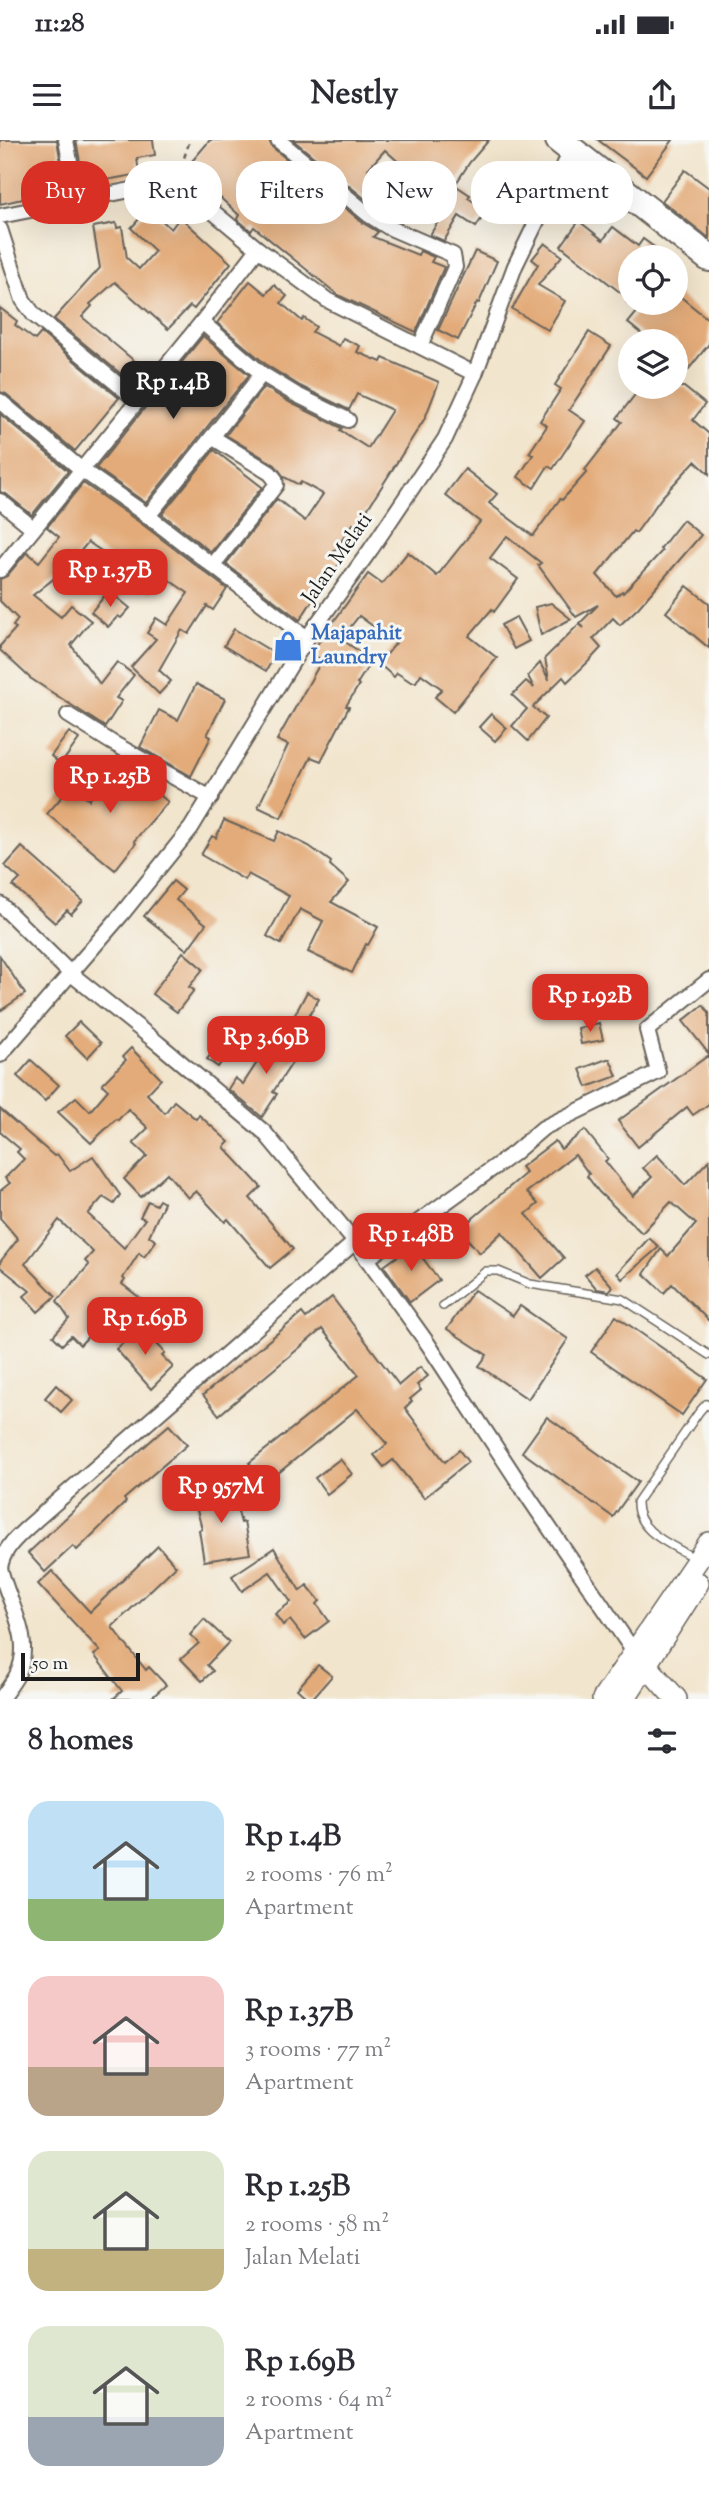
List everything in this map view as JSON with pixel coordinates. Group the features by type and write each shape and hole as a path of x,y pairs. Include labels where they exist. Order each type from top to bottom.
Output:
{"highway":[{"path":"569,143 709,258"}],"street":[{"path":"66,140 70,161"},
{"path":"278,140 369,215 388,227 453,255 455,267 420,346"},
{"name":"Jalan Melati","path":"0,1055 191,828 307,638 444,439 475,374 516,266 569,143"},
{"path":"0,216 21,211"},
{"path":"222,219 327,300 475,374"},
{"path":"0,229 23,299 34,315 138,401"},
{"path":"0,570 202,322 257,248"},
{"path":"202,322 262,374 295,394 348,419"},
{"path":"148,516 262,374"},
{"path":"0,401 82,470 148,516 307,638"},
{"path":"212,437 270,473 276,485 213,565"},
{"path":"0,501 33,528"},
{"path":"68,715 211,798"},
{"path":"0,904 70,973 264,1132 355,1242 428,1344 531,1501 641,1659 676,1699"},
{"path":"367,1259 513,1153 543,1128 658,1072 648,1030 709,980"},
{"path":"1,1699 17,1675 24,1646 22,1632 0,1568 8,1548 38,1518 355,1242"},
{"path":"624,1699 641,1659 705,1556"},
{"path":"603,1699 641,1659"}],"lane":[{"path":"443,1306 486,1271 498,1271 530,1284 623,1299 709,1355"},
{"path":"705,1556 653,1533 637,1515 637,1502 708,1403"}],"path":[{"path":"183,161 190,140"}],"building":[{"path":"0,140 57,140 61,161 21,161 21,199 0,204"},
{"path":"76,140 153,140 155,155 137,158 137,161 124,161 124,177 110,179 110,161 80,161"},
{"path":"210,140 269,140 272,147 289,161 236,161 236,212 222,199 222,161 192,161"},
{"path":"293,140 489,140 457,182 457,161 397,161 385,150 375,161 362,161 362,196 348,185 348,161 319,161"},
{"path":"598,140 673,140 646,176 633,166 633,161 626,161"},
{"path":"685,170 709,188 709,238 662,201"},
{"path":"457,186 470,195 468,198 471,200 471,224 459,216 457,219"},
{"path":"348,210 362,224 378,232 373,237 418,255 420,251 434,257 431,262 444,267 416,332 338,295 254,227 251,231 243,224 348,224"},
{"path":"116,223 117,228 122,227 127,258 139,269 155,251 131,228 135,224 166,224 171,229 175,224 188,224 231,263 194,309 190,306 168,329 115,282 90,304 92,306 82,317 144,369 132,383 54,319 100,268 93,227"},
{"path":"437,224 454,224 444,241 430,235"},
{"path":"577,224 583,224 603,240 613,227 637,245 618,245 618,291 561,246"},
{"path":"643,239 651,245 639,245"},
{"path":"545,243 562,256 538,285 565,301 548,330 512,309 538,264 532,259"},
{"path":"475,251 497,261 479,303 477,302 458,340 438,330"},
{"path":"250,281 266,294 274,285 287,296 281,303 302,321 304,318 316,327 312,332 339,346 343,338 360,346 357,352 381,362 383,358 439,382 425,418 356,527 353,524 333,553 342,559 330,579 327,577 300,620 226,564 277,499 305,521 323,494 301,482 299,485 284,477 275,465 226,435 264,387 342,428 340,430 368,448 392,410 357,394 349,410 300,386 268,366 217,323"},
{"path":"688,303 709,320 709,344 688,370 688,329 635,329 628,323 635,315 688,315"},
{"path":"0,308 17,321 15,325 35,340 41,333 119,398 75,451 6,394 0,392"},
{"path":"589,332 611,346 569,410 585,421 553,469 548,466 534,488 518,477 533,455 529,453 547,426 540,421 561,389 555,385"},
{"path":"203,336 249,375 146,503 96,468"},
{"path":"688,390 705,404 693,420 709,434 709,474 695,461 662,497 636,533 633,531 597,575 616,596 622,591 623,593 662,551 660,549 683,520 701,535 638,608 620,625 613,618 593,639 601,648 588,662 567,682 563,677 533,707 546,718 528,741 512,726 527,709 512,695 526,681 534,688 528,676 540,663 549,680 545,658 579,624 584,628 580,623 598,605 576,617 538,565 541,563 507,536 490,558 518,579 494,612 492,609 469,636 497,658 453,712 435,697 442,689 421,674 416,682 411,682 397,673 394,677 379,664 396,643 359,616 341,639 372,660 357,684 359,685 346,706 349,707 321,761 311,757 281,818 258,807 288,745 277,740 322,660 311,653 368,574 382,584 408,552 437,576 480,522 445,495 465,469 497,494 489,503 533,536 560,499 562,500 587,472 585,470 622,422 617,418 632,399 688,399"},
{"path":"0,414 68,471 32,515 0,492"},
{"path":"214,450 262,487 211,552 162,514"},
{"path":"83,483 227,589 213,610 207,606 189,634 182,630 159,670 171,681 159,694 131,667 156,639 147,633 156,618 167,625 188,593 163,576 151,593 128,576 118,590 102,578 116,561 88,542 66,569 33,595 61,617 71,605 91,621 71,645 100,684 117,662 134,675 116,698 122,701 105,727 30,678 0,650 0,646 16,628 13,626 18,619 0,601 0,579 7,576 27,552 39,562 59,537 47,527"},
{"path":"687,586 709,603 709,648 666,612"},
{"path":"109,591 130,608 108,627 91,612"},
{"path":"551,603 571,619 541,635 535,607"},
{"path":"516,617 529,641 514,649 501,625"},
{"path":"234,629 276,654 266,671 224,646"},
{"path":"196,684 225,699 207,735 211,737 191,776 140,747 159,710 178,720"},
{"path":"491,714 507,728 495,741 479,727"},
{"path":"69,732 79,739 61,764 51,756"},
{"path":"122,762 168,802 134,841 136,843 115,870 47,814 72,785 89,800"},
{"path":"224,820 274,841 279,831 309,846 331,862 330,865 349,882 331,902 378,927 352,973 308,952 323,921 300,909 281,944 267,936 289,896 248,874 245,880 201,855 212,836 216,838"},
{"path":"22,847 83,901 71,914 67,910 55,923 13,886 20,879 5,866"},
{"path":"173,881 184,890 176,900 206,924 187,950 144,916"},
{"path":"183,952 203,969 189,987 194,990 177,1012 152,994"},
{"path":"0,956 25,994 0,1011"},
{"path":"307,992 319,999 302,1027 292,1020"},
{"path":"703,1005 709,1013 709,1054 683,1021"},
{"path":"79,1022 101,1043 87,1058 65,1036"},
{"path":"599,1023 603,1040 581,1044 578,1028"},
{"path":"235,1025 242,1031 218,1067 207,1059"},
{"path":"273,1038 288,1047 293,1040 303,1046 273,1092 277,1094 262,1117 228,1089 235,1078 243,1084"},
{"path":"131,1048 161,1079 147,1094 165,1113 174,1101 196,1119 199,1115 229,1142 224,1147 261,1187 250,1198 293,1249 270,1268 228,1219 225,1222 196,1191 188,1198 167,1173 141,1197 124,1179 147,1156 133,1143 148,1128 128,1109 91,1143 58,1112 76,1097 90,1111 108,1090 102,1084 126,1060 123,1056"},
{"path":"709,1055 709,1104 693,1115 687,1107 638,1147 618,1121"},
{"path":"610,1059 617,1076 587,1087 580,1069"},
{"path":"31,1060 59,1085 45,1101 17,1076"},
{"path":"0,1109 54,1156 57,1154 70,1171 93,1156 120,1195 114,1204 103,1197 88,1214 124,1248 145,1219 140,1217 148,1201 156,1205 159,1200 164,1203 149,1236 156,1241 144,1257 139,1253 123,1278 125,1280 122,1284 149,1305 139,1318 125,1306 110,1324 105,1319 80,1345 71,1336 62,1345 53,1336 69,1319 57,1301 89,1265 85,1261 93,1252 59,1220 25,1264 56,1296 38,1312 24,1296 30,1291 0,1267 0,1262 18,1239 0,1218 0,1191 10,1183 5,1178 24,1159 17,1152 20,1149 0,1132"},
{"path":"585,1130 633,1196 652,1177 643,1168 657,1155 685,1185 709,1160 709,1321 672,1284 664,1293 644,1274 661,1249 668,1256 696,1224 671,1202 642,1233 599,1192 575,1155 527,1192 538,1204 526,1214 564,1258 542,1278 502,1232 480,1253 459,1230 526,1173 521,1167 555,1141 561,1149"},
{"path":"649,1238 659,1247 622,1279 617,1273"},
{"path":"413,1245 439,1280 410,1302 384,1266"},
{"path":"595,1267 613,1287 609,1291 597,1289 585,1275"},
{"path":"474,1290 513,1316 520,1306 568,1339 528,1399 479,1366 487,1355 447,1329"},
{"path":"332,1297 399,1385 420,1367 428,1376 417,1385 421,1390 410,1399 412,1401 405,1408 445,1462 459,1450 468,1462 424,1498 393,1460 384,1467 374,1455 387,1444 357,1409 266,1483 249,1463 359,1375 322,1329 219,1415 203,1395 302,1313 306,1318"},
{"path":"616,1316 707,1379 682,1415 591,1352"},
{"path":"142,1327 165,1353 162,1356 173,1367 151,1389 116,1349"},
{"path":"56,1385 72,1400 61,1412 45,1398"},
{"path":"547,1417 638,1482 613,1517 522,1452"},
{"path":"169,1425 187,1445 124,1499 126,1502 77,1550 73,1546 45,1572 28,1553"},
{"path":"340,1459 352,1474 327,1494 315,1478"},
{"path":"231,1485 241,1523 244,1522 250,1554 204,1561 199,1530 202,1529 193,1495"},
{"path":"158,1546 176,1566 112,1627 146,1670 149,1667 166,1685 150,1699 113,1699 122,1691 94,1655 100,1651 38,1584 52,1571 90,1612"},
{"path":"274,1548 300,1591 307,1585 320,1601 317,1604 329,1621 305,1639 290,1620 283,1625 275,1614 291,1602 270,1572 242,1591 232,1576"},
{"path":"204,1619 229,1642 207,1665 213,1671 202,1681 181,1659 199,1643 190,1635"},
{"path":"318,1665 332,1676 312,1699 308,1699 297,1689"}],"place":[{"name":"Majapahit Laundry","path":"288,646"}]}
